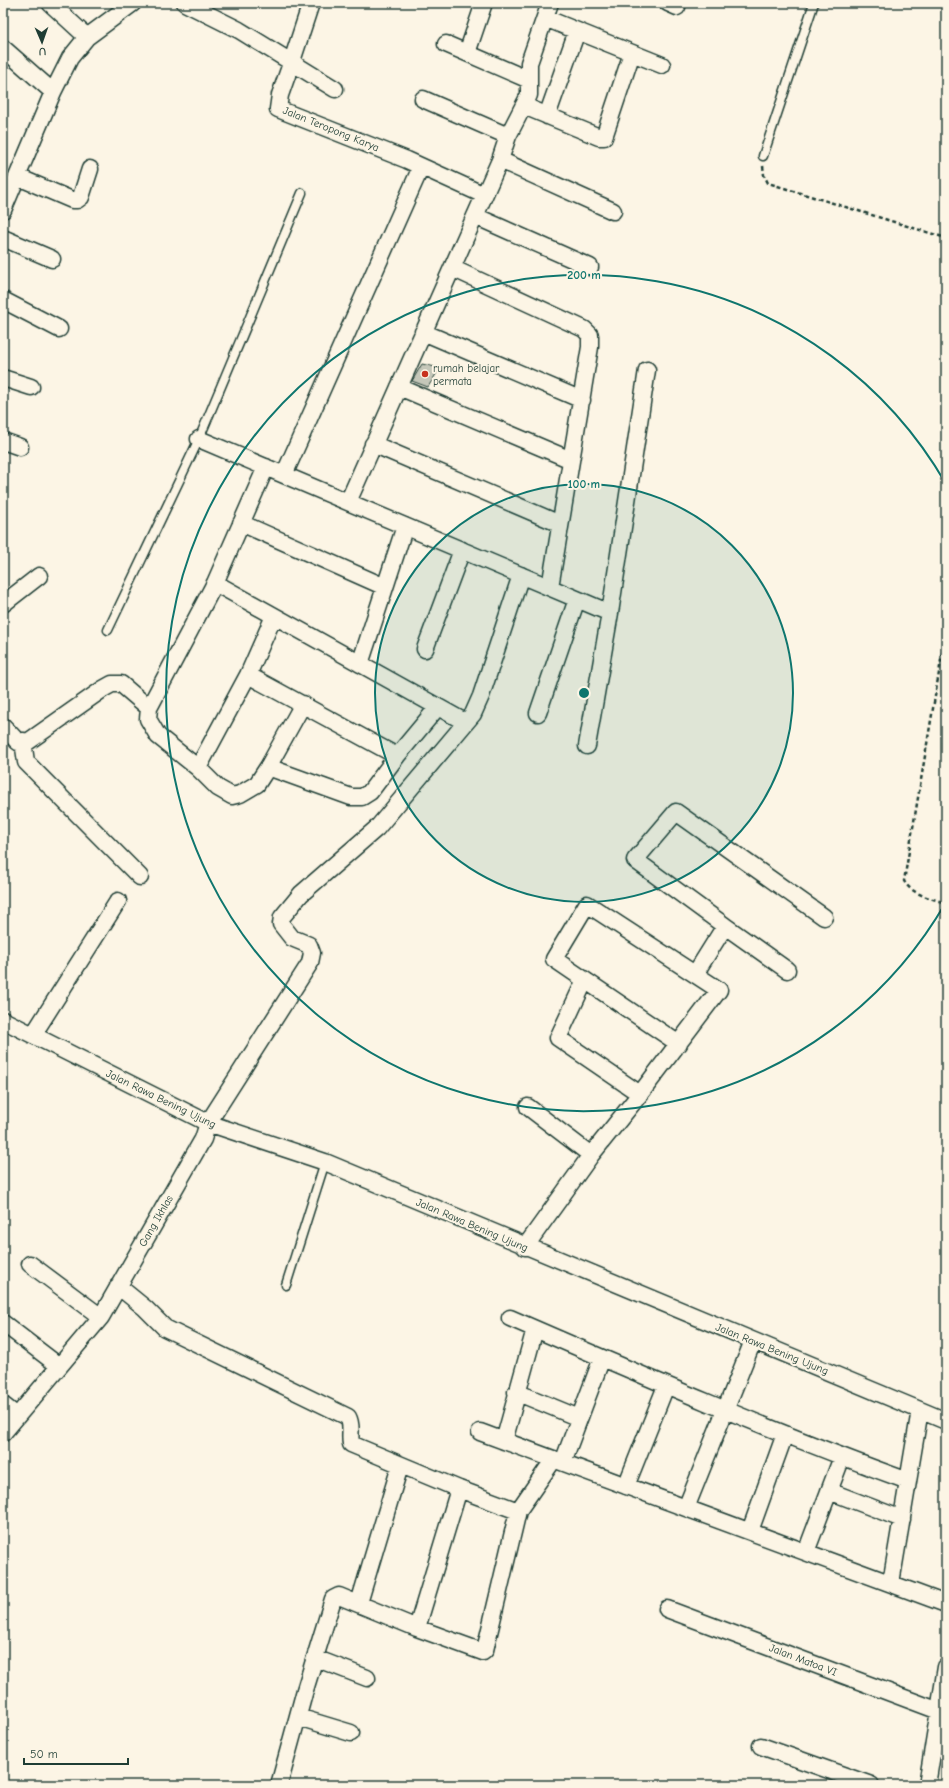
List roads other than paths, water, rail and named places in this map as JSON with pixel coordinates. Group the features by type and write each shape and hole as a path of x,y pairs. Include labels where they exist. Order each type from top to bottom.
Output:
{"street":[{"path":"50,3 87,37"},
{"path":"3,210 11,183 52,92 70,58 87,37 134,3"},
{"path":"185,3 239,30 335,89"},
{"name":"Jalan Teropong Karya","path":"311,3 280,95 278,109 421,167 484,195"},
{"path":"467,53 484,3"},
{"path":"348,502 500,160 508,136 529,95 529,63 550,3"},
{"path":"545,18 662,65"},
{"path":"547,116 577,31"},
{"path":"446,44 529,80"},
{"path":"3,48 52,92"},
{"path":"524,106 599,137 604,136 632,53"},
{"path":"422,98 508,136"},
{"path":"500,160 613,211"},
{"path":"284,475 421,167"},
{"path":"11,183 72,200 78,200 81,197 90,169"},
{"path":"474,216 590,267"},
{"path":"3,238 52,259"},
{"path":"452,268 584,328 590,335 590,348 582,400 550,587"},
{"path":"3,300 59,329"},
{"path":"423,332 582,400"},
{"path":"587,746 610,613 647,370"},
{"path":"3,378 31,387"},
{"path":"399,387 571,460"},
{"path":"199,439 610,613"},
{"path":"3,441 20,447"},
{"path":"373,444 560,524"},
{"path":"266,467 215,583 149,708 148,719 158,736 198,768 218,788 232,796 244,793 257,784 268,767 302,704"},
{"path":"241,523 385,587"},
{"path":"360,664 405,526"},
{"path":"425,649 462,550"},
{"path":"215,583 437,708 465,722 473,714 481,696 520,575"},
{"path":"3,604 39,576"},
{"path":"538,713 577,599"},
{"path":"198,768 248,675 274,616"},
{"path":"248,675 397,756"},
{"path":"3,726 18,742 29,741 112,684 121,684 149,708"},
{"path":"268,767 351,798 362,797 370,792 397,756 437,708"},
{"name":"Gang Ikhlas","path":"3,1433 101,1316 203,1138 208,1123 310,963 312,953 309,945 292,938 281,924 282,917 301,894 377,828 465,722"},
{"path":"23,741 26,762 140,877"},
{"path":"787,970 635,860 676,812 824,917"},
{"path":"33,1035 118,901"},
{"path":"525,1247 591,1155 640,1094 678,1044 719,990 587,904 554,959 678,1044"},
{"path":"695,974 725,926"},
{"path":"585,980 558,1038 640,1094"},
{"name":"Jalan Rawa Bening Ujung","path":"3,1021 208,1123 324,1162 525,1247 946,1421"},
{"path":"528,1107 591,1155"},
{"path":"30,1264 101,1316"},
{"path":"118,1286 145,1308 164,1328 348,1417 352,1424 350,1438 351,1444 400,1466 518,1511"},
{"path":"510,1318 666,1386 842,1457 908,1481"},
{"path":"3,1323 59,1366"},
{"path":"504,1441 516,1392 535,1329"},
{"path":"686,1508 753,1341"},
{"path":"279,1785 333,1600 339,1596 417,1628 480,1651 485,1650 518,1511 558,1460 579,1418 602,1358"},
{"path":"626,1486 666,1386"},
{"path":"516,1392 579,1418"},
{"path":"3,1405 17,1416"},
{"path":"891,1583 920,1410"},
{"path":"480,1432 946,1604"},
{"path":"750,1531 785,1434"},
{"path":"806,1552 842,1457"},
{"path":"359,1603 400,1466"},
{"path":"417,1628 459,1489"},
{"path":"829,1491 902,1519"},
{"name":"Jalan Matoa VI","path":"667,1609 942,1702"},
{"path":"315,1658 367,1678"},
{"path":"927,1785 942,1702 946,1667"},
{"path":"298,1717 351,1733"},
{"path":"761,1746 871,1785"}],"lane":[{"path":"763,156 814,3"},
{"path":"108,630 199,439 302,193"},
{"path":"286,1285 324,1162"}],"waterway":[{"path":"943,1734 946,1719"}],"place":[{"name":"rumah belajar permata","path":"425,374"}]}
